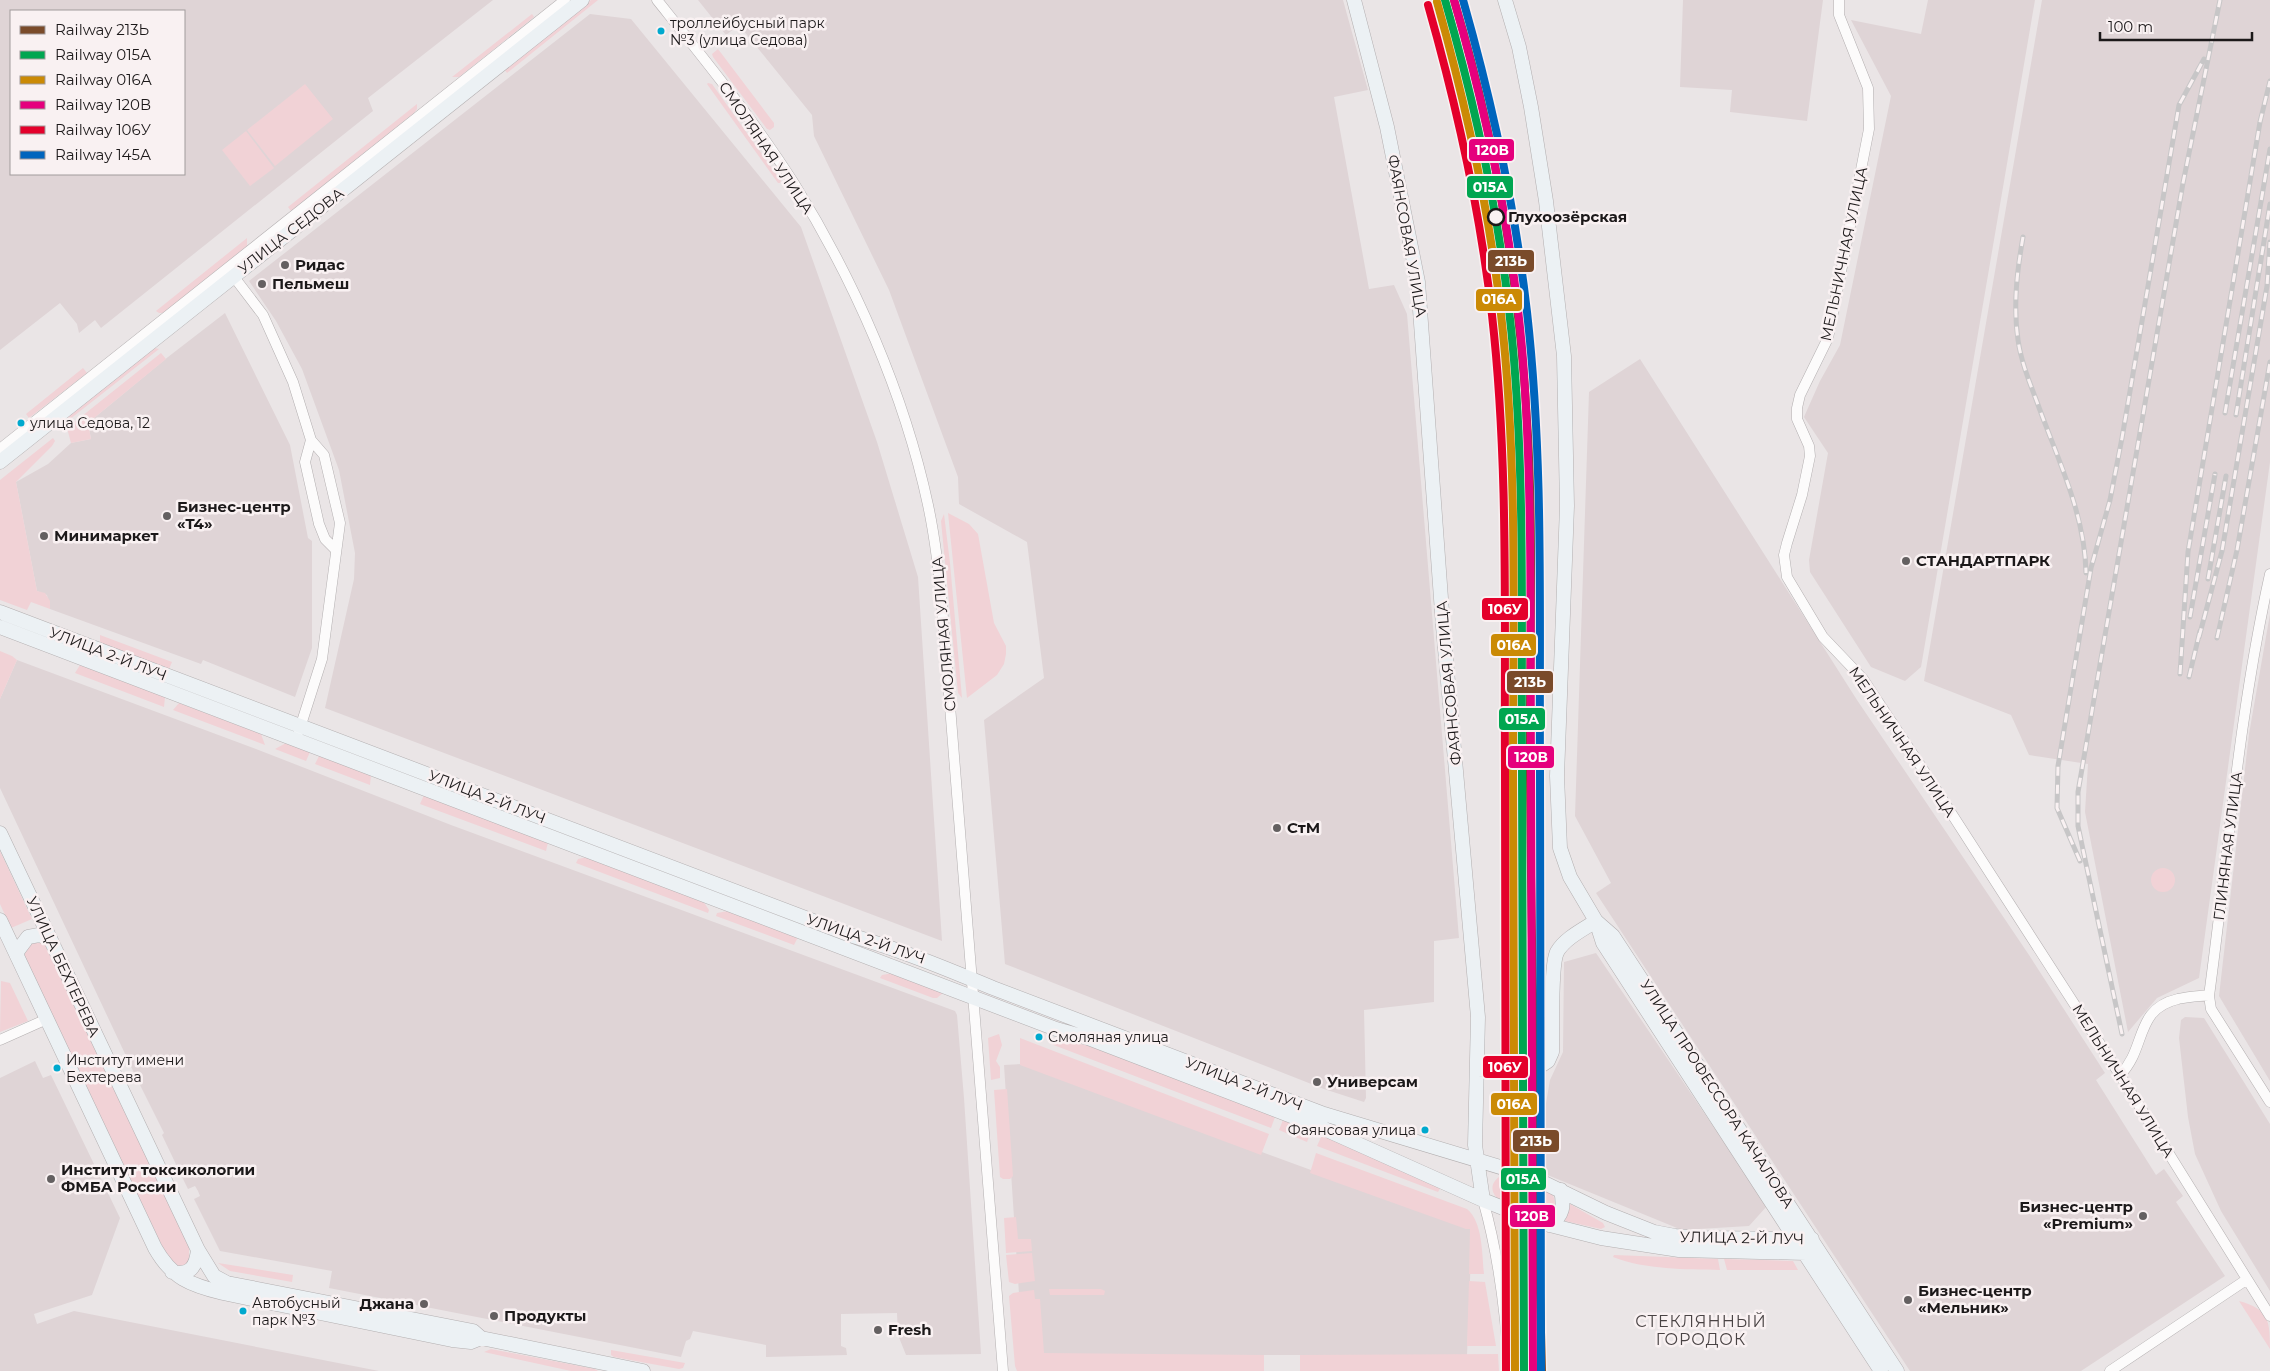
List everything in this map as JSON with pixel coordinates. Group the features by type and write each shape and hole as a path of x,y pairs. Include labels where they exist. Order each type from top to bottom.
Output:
{"street":[{"name":"УЛИЦА СЕДОВА","path":"0,462 565,0"},
{"name":"УЛИЦА СЕДОВА","path":"0,449 582,0"},
{"name":"СМОЛЯНАЯ УЛИЦА","path":"657,0 747,116 811,213 847,282 880,355 907,429 928,506 940,578 1003,1371"},
{"name":"ФАЯНСОВАЯ УЛИЦА","path":"1354,0 1387,128 1418,282 1443,626 1475,982 1478,1070 1475,1144 1483,1200 1490,1223 1503,1306 1509,1371"},
{"name":"УЛИЦА ПРОФЕССОРА КАЧАЛОВА","path":"1505,0 1519,47 1531,107 1546,201 1564,356 1566,506 1558,742 1558,820 1560,848 1564,864 1596,921 1603,943 1881,1371"},
{"name":"МЕЛЬНИЧНАЯ УЛИЦА","path":"1839,0 1842,22 1868,88 1869,129 1828,338 1800,395 1797,408 1797,420 1809,446 1810,456 1802,494 1784,555 1787,577 1823,637 1862,679 1890,720 2120,1075 2270,1316"},
{"path":"231,272 264,315 293,382 311,440 324,455 340,523 322,659 298,733"},
{"path":"311,440 305,462 319,524 325,539 336,550"},
{"name":"ГЛИНЯНАЯ УЛИЦА","path":"2270,574 2242,727 2209,996 2211,1008 2270,1102"},
{"name":"УЛИЦА 2-Й ЛУЧ","path":"0,612 298,733 974,998 1056,1029 1088,1038 1320,1127 1483,1200 1549,1225 1625,1242 1679,1250 1806,1253 1812,1239 1700,1238 1646,1230 1606,1213 1561,1190 1513,1170 1324,1114 890,946 853,936 298,733 0,627"},
{"name":"УЛИЦА БЕХТЕРЕВА","path":"0,833 198,1250 214,1276 225,1288"},
{"path":"0,920 154,1248 172,1272 195,1286 225,1288 452,1340 471,1342 480,1338 643,1371"},
{"path":"1478,1070 1539,1067 1548,1062 1552,1052 1554,968 1557,953 1568,940 1596,921"},
{"name":"УЛИЦА ПРОФЕССОРА КАЧАЛОВА","path":"1596,921 1613,936 1897,1371"},
{"path":"16,953 28,937 39,935 50,938"},
{"path":"2120,1075 2133,1058 2146,1021 2157,1007 2169,1001 2192,996 2209,996"},
{"path":"0,1040 47,1019"},
{"path":"1549,1225 1560,1216 1563,1208 1561,1190"},
{"path":"172,1272 185,1273 192,1270 198,1250"},
{"path":"2110,1371 2246,1280"}],"shaded area":[{"path":"0,0 493,0 368,98 373,111 101,328 95,320 79,333 77,324 60,303 0,350"},
{"path":"591,0 598,0 507,73 504,69"},
{"path":"698,0 1343,0 1368,90 1334,97 1369,289 1394,285 1407,314 1459,938 1434,941 1434,1002 1364,1010 1366,1098 1364,1102 1324,1089 1005,964 984,720 1044,678 1027,542 959,504 958,477 889,290 814,136 812,115 739,25 726,35"},
{"path":"1683,0 1823,0 1807,121 1730,112 1732,90 1680,87"},
{"path":"1928,0 2035,0 1921,667 1905,681 1871,667 1810,572 1809,560 1828,453 1804,417 1820,381 1840,345 1891,96 1851,20 1921,34"},
{"path":"2042,0 2270,0 2270,462 2199,978 2157,998 2128,1032 2085,812 2088,764 2029,755 2011,715 1924,681"},
{"path":"532,14 534,17 459,77 452,77"},
{"path":"590,14 631,19 801,227 877,442 918,577 942,941 325,708 354,579 355,553 339,470 302,369 276,321 249,281"},
{"path":"718,49 774,123 774,127 770,130 767,129 713,57 712,54"},
{"path":"708,83 712,84 781,181 780,183 778,183"},
{"path":"305,84 333,119 275,166 247,130"},
{"path":"417,104 417,109 414,113 291,211 288,207"},
{"path":"246,131 274,168 250,186 222,150"},
{"path":"247,238 247,246 163,313 156,311"},
{"path":"225,313 290,445 308,538 312,541 312,648 295,697 203,660 201,664 50,609 47,595 37,591 16,482 48,464 71,443 91,439 88,423"},
{"path":"155,348 159,349 65,423 64,419"},
{"path":"161,353 166,359 88,423 91,439 71,443 67,428"},
{"path":"1640,359 1857,700 2029,955 2105,1073 2096,1080 2156,1175 2164,1169 2183,1196 2176,1202 2225,1276 2081,1371 1910,1371 1596,893 1611,883 1575,816 1589,392"},
{"path":"83,368 87,373 29,418 26,414"},
{"path":"53,438 55,441 52,446 16,482 37,591 45,593 50,601 50,609 31,602 27,610 0,600 0,480"},
{"path":"948,513 969,524 978,534 994,623 1006,646 1004,664 997,675 967,698"},
{"path":"944,514 962,698 958,693 941,521"},
{"path":"2270,614 2270,1081 2219,996 2249,734"},
{"path":"100,635 172,662 169,669 100,643"},
{"path":"0,651 17,660 0,699"},
{"path":"17,660 256,749 451,825 955,1011 957,1015 964,1098 981,1354 906,1355 898,1335 897,1313 841,1314 841,1346 846,1348 847,1355 766,1357 766,1345 693,1331 690,1339 686,1341 681,1357 329,1288 332,1271 220,1251 194,1199 200,1196 198,1191 195,1186 188,1189 184,1181 162,1135 164,1133 0,788 0,699"},
{"path":"80,665 165,697 164,707 75,673"},
{"path":"179,703 261,734 265,745 173,710"},
{"path":"286,743 310,752 306,761 275,749"},
{"path":"319,756 371,775 370,785 315,764"},
{"path":"424,795 548,842 546,851 420,804"},
{"path":"0,851 32,919 11,928 0,904"},
{"path":"587,857 703,901 709,910 708,913 576,863 578,859"},
{"path":"2163,868 2168,869 2174,875 2174,885 2168,891 2163,892 2158,891 2152,885 2151,880 2152,875 2158,869"},
{"path":"728,911 798,937 794,945 716,916 717,913"},
{"path":"34,940 45,945 189,1247 189,1260 185,1266 175,1264 164,1250 25,957 25,949"},
{"path":"1596,953 1767,1206 1749,1226 1682,1230 1545,1174 1545,1109 1550,1080 1563,1052 1564,962"},
{"path":"893,973 944,992 937,998 933,998 880,978 882,975"},
{"path":"1,981 10,983 28,1021 0,1032"},
{"path":"2185,1017 2204,1018 2270,1124 2270,1291 2221,1211 2195,1154 2188,1117 2179,1038 2181,1020"},
{"path":"999,1034 1002,1045 996,1061 1000,1067 1000,1078 991,1080 988,1038"},
{"path":"1020,1038 1269,1134 1261,1155 1020,1065"},
{"path":"1053,1038 1089,1046 1275,1117 1271,1128 1051,1044"},
{"name":"Институт токсикологии ФМБА России","path":"35,1061 43,1078 51,1075 120,1218 92,1295 34,1314 37,1324 74,1311 379,1371 0,1371 0,1078"},
{"path":"1022,1064 1472,1229 1467,1355 1023,1355 1004,1065"},
{"path":"1007,1089 1013,1176 1010,1179 1003,1179 1000,1177 994,1090"},
{"path":"1283,1120 1311,1131 1307,1142 1279,1130"},
{"path":"1322,1135 1441,1187 1438,1192 1317,1146"},
{"path":"1316,1153 1467,1209 1479,1230 1484,1274 1469,1274 1470,1229 1310,1173"},
{"path":"1502,1175 1512,1176 1551,1192 1555,1200 1553,1212 1542,1217 1497,1198 1492,1188 1496,1180"},
{"path":"1570,1204 1603,1223 1605,1227 1601,1229 1565,1221"},
{"path":"1016,1217 1018,1239 1031,1239 1032,1251 1006,1253 1004,1218"},
{"path":"1032,1253 1035,1281 1015,1284 1009,1282 1006,1255"},
{"path":"1614,1255 1718,1259 1720,1270 1652,1267 1613,1257"},
{"path":"1724,1259 1793,1261 1798,1270 1727,1270"},
{"path":"218,1263 293,1275 292,1282 230,1271"},
{"path":"1469,1281 1485,1282 1496,1346 1467,1346"},
{"path":"1049,1289 1101,1289 1105,1291 1104,1295 1050,1295"},
{"path":"1034,1290 1035,1299 1040,1299 1044,1353 1264,1355 1264,1371 1017,1371 1009,1296 1013,1293"},
{"path":"2239,1301 2256,1308 2266,1318 2270,1349"},
{"path":"491,1349 598,1371 571,1371 484,1352"},
{"path":"611,1350 685,1363 683,1368 679,1369 614,1357 611,1355"},
{"path":"1498,1354 1499,1371 1300,1371 1300,1355"}],"railway":[{"path":"1435,0 1466,114 1496,283 1507,398 1512,640 1522,753"},
{"path":"2122,1034 2078,826 2078,792 2183,183 2220,0"},
{"path":"2080,861 2057,808 2058,766 2091,568 2110,500 2122,438 2179,105 2204,59"},
{"path":"2180,674 2188,552 2260,122 2270,81"},
{"path":"2225,413 2270,149"},
{"path":"2236,415 2270,204"},
{"path":"2023,237 2017,275 2016,301 2019,348 2028,379 2069,486 2081,529 2086,573"},
{"path":"2199,637 2222,551 2267,286 2270,242"},
{"path":"2217,638 2237,550 2270,362"},
{"path":"2190,617 2215,474"},
{"path":"2208,579 2226,476"},
{"path":"2189,677 2200,631"}],"rail line":[{"name":"015А","path":"1445,0 1469,89 1489,178 1497,224 1510,314 1520,462 1522,564 1524,1371"},
{"name":"213Ь","path":"1454,0 1483,107 1504,216 1519,325 1528,436 1531,521 1530,733 1534,1073 1542,1371"},
{"name":"120В","path":"1454,0 1478,89 1498,178 1519,314 1526,411 1530,564 1533,1371"},
{"name":"145А","path":"1463,0 1493,116 1516,233 1527,312 1536,426 1540,540 1541,1371"},
{"name":"016А","path":"1437,2 1467,118 1490,235 1501,314 1510,427 1514,598 1515,1371"},
{"name":"106У","path":"1428,5 1458,120 1481,237 1492,315 1501,429 1505,543 1506,1371"}],"place":[{"name":"троллейбусный парк №3 (улица Седова)","path":"661,31"},
{"name":"Глухоозёрская","path":"1496,217"},
{"name":"Ридас","path":"285,265"},
{"name":"Пельмеш","path":"262,284"},
{"name":"улица Седова, 12","path":"21,423"},
{"name":"Бизнес-центр «Т4»","path":"167,516"},
{"name":"Минимаркет","path":"44,536"},
{"name":"СТАНДАРТПАРК","path":"1906,561"},
{"name":"СтМ","path":"1277,828"},
{"name":"Смоляная улица","path":"1039,1037"},
{"name":"Институт имени Бехтерева","path":"57,1068"},
{"name":"Универсам","path":"1317,1082"},
{"name":"Фаянсовая улица","path":"1425,1130"},
{"name":"Институт токсикологии ФМБА России","path":"51,1179"},
{"name":"Бизнес-центр «Premium»","path":"2143,1216"},
{"name":"Бизнес-центр «Мельник»","path":"1908,1300"},
{"name":"Джана","path":"424,1304"},
{"name":"Автобусный парк №3","path":"243,1311"},
{"name":"Продукты","path":"494,1316"},
{"name":"Fresh","path":"878,1330"}],"district":[{"name":"СТЕКЛЯННЫЙ ГОРОДОК","path":"1701,1330"}]}
